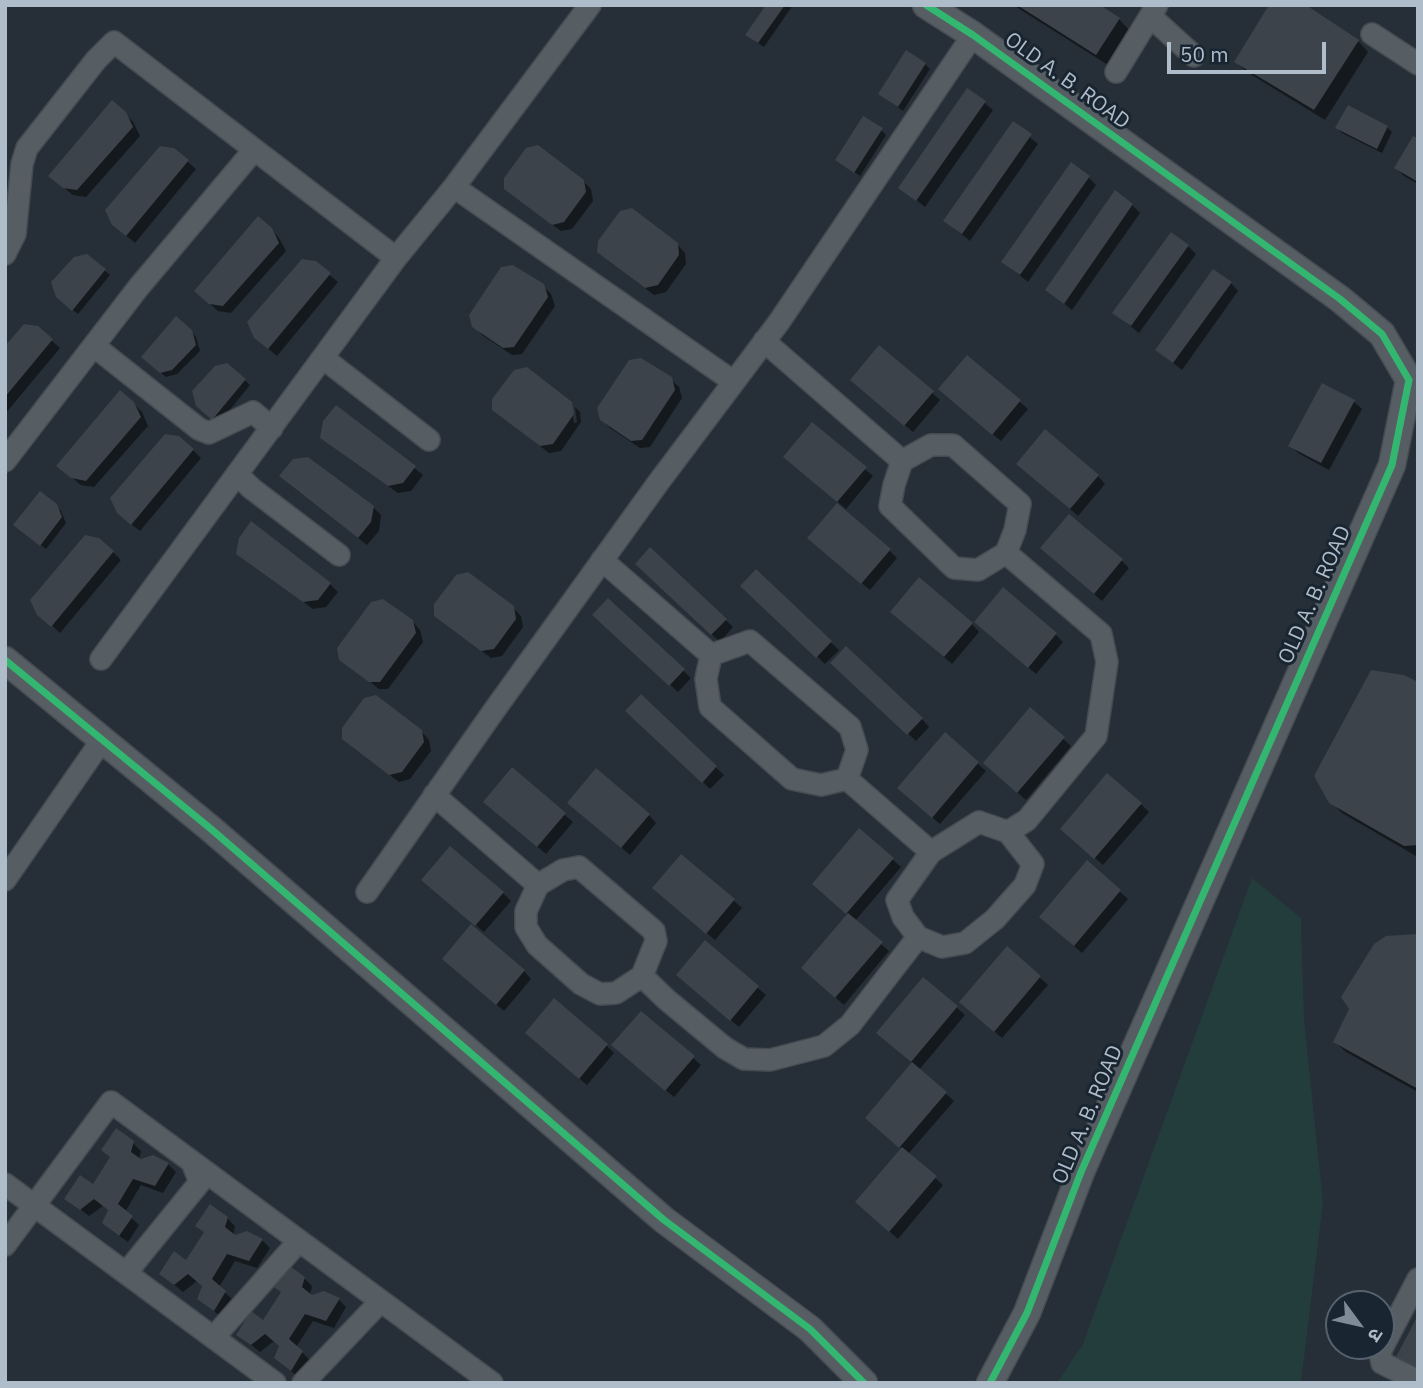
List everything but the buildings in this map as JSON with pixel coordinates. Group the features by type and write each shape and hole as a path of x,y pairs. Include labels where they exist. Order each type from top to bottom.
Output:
{"street":[{"path":"101,659 396,258 454,187 590,5"},
{"name":"OLD A. B. ROAD","path":"926,5 973,35 1340,299 1382,334 1413,380 1392,465 1082,1172 1027,1313 990,1383"},
{"path":"1116,72 1154,11 1194,56"},
{"path":"1372,34 1418,64"},
{"path":"367,892 603,560 764,341 973,35"},
{"path":"5,254 15,234 22,164 27,148 114,41 396,258"},
{"path":"5,461 138,288 254,150"},
{"path":"454,187 734,382"},
{"path":"764,341 902,461"},
{"path":"94,346 199,429 209,433 253,412 272,428"},
{"path":"323,358 429,440"},
{"path":"953,445 1020,504 1015,530 1006,553 978,570 954,568 890,506 902,461 931,446 953,445"},
{"path":"237,474 251,488 339,555"},
{"path":"1006,553 1101,634 1107,662 1096,736 1027,820 1008,832"},
{"path":"603,560 711,655"},
{"path":"711,655 750,641 850,727 857,750 847,779"},
{"path":"711,655 706,679 710,707 792,779 821,785 847,779"},
{"path":"5,660 232,847 664,1220 810,1329 864,1383"},
{"path":"5,880 102,740"},
{"path":"847,779 931,852"},
{"path":"434,795 538,885"},
{"path":"979,822 1008,832 1033,864 1025,885 995,919 965,943 942,947 918,937 903,917 897,900 931,852 979,822"},
{"path":"579,867 654,930 656,941 642,976 616,993 600,994 581,984 537,945 526,927 526,911 538,885 563,870 579,867"},
{"path":"642,976 724,1048 744,1059 770,1060 824,1046 850,1025 918,937"},
{"path":"5,1245 111,1102 381,1301 464,1375 492,1383"},
{"path":"126,1273 200,1182 192,1162"},
{"path":"5,1184 275,1383"},
{"path":"214,1337 299,1241"},
{"path":"1418,1279 1380,1352 1382,1363 1418,1381"},
{"path":"303,1383 381,1301"}],"green space":[{"path":"1252,878 1301,918 1304,1019 1323,1202 1301,1383 1057,1383 1083,1344"}],"cycle path":[{"path":"926,5 973,35 1340,299 1382,334 1409,380 1392,465 1081,1172 1027,1313 990,1383"},
{"path":"5,660 211,829 664,1220 810,1329 864,1383"}]}
